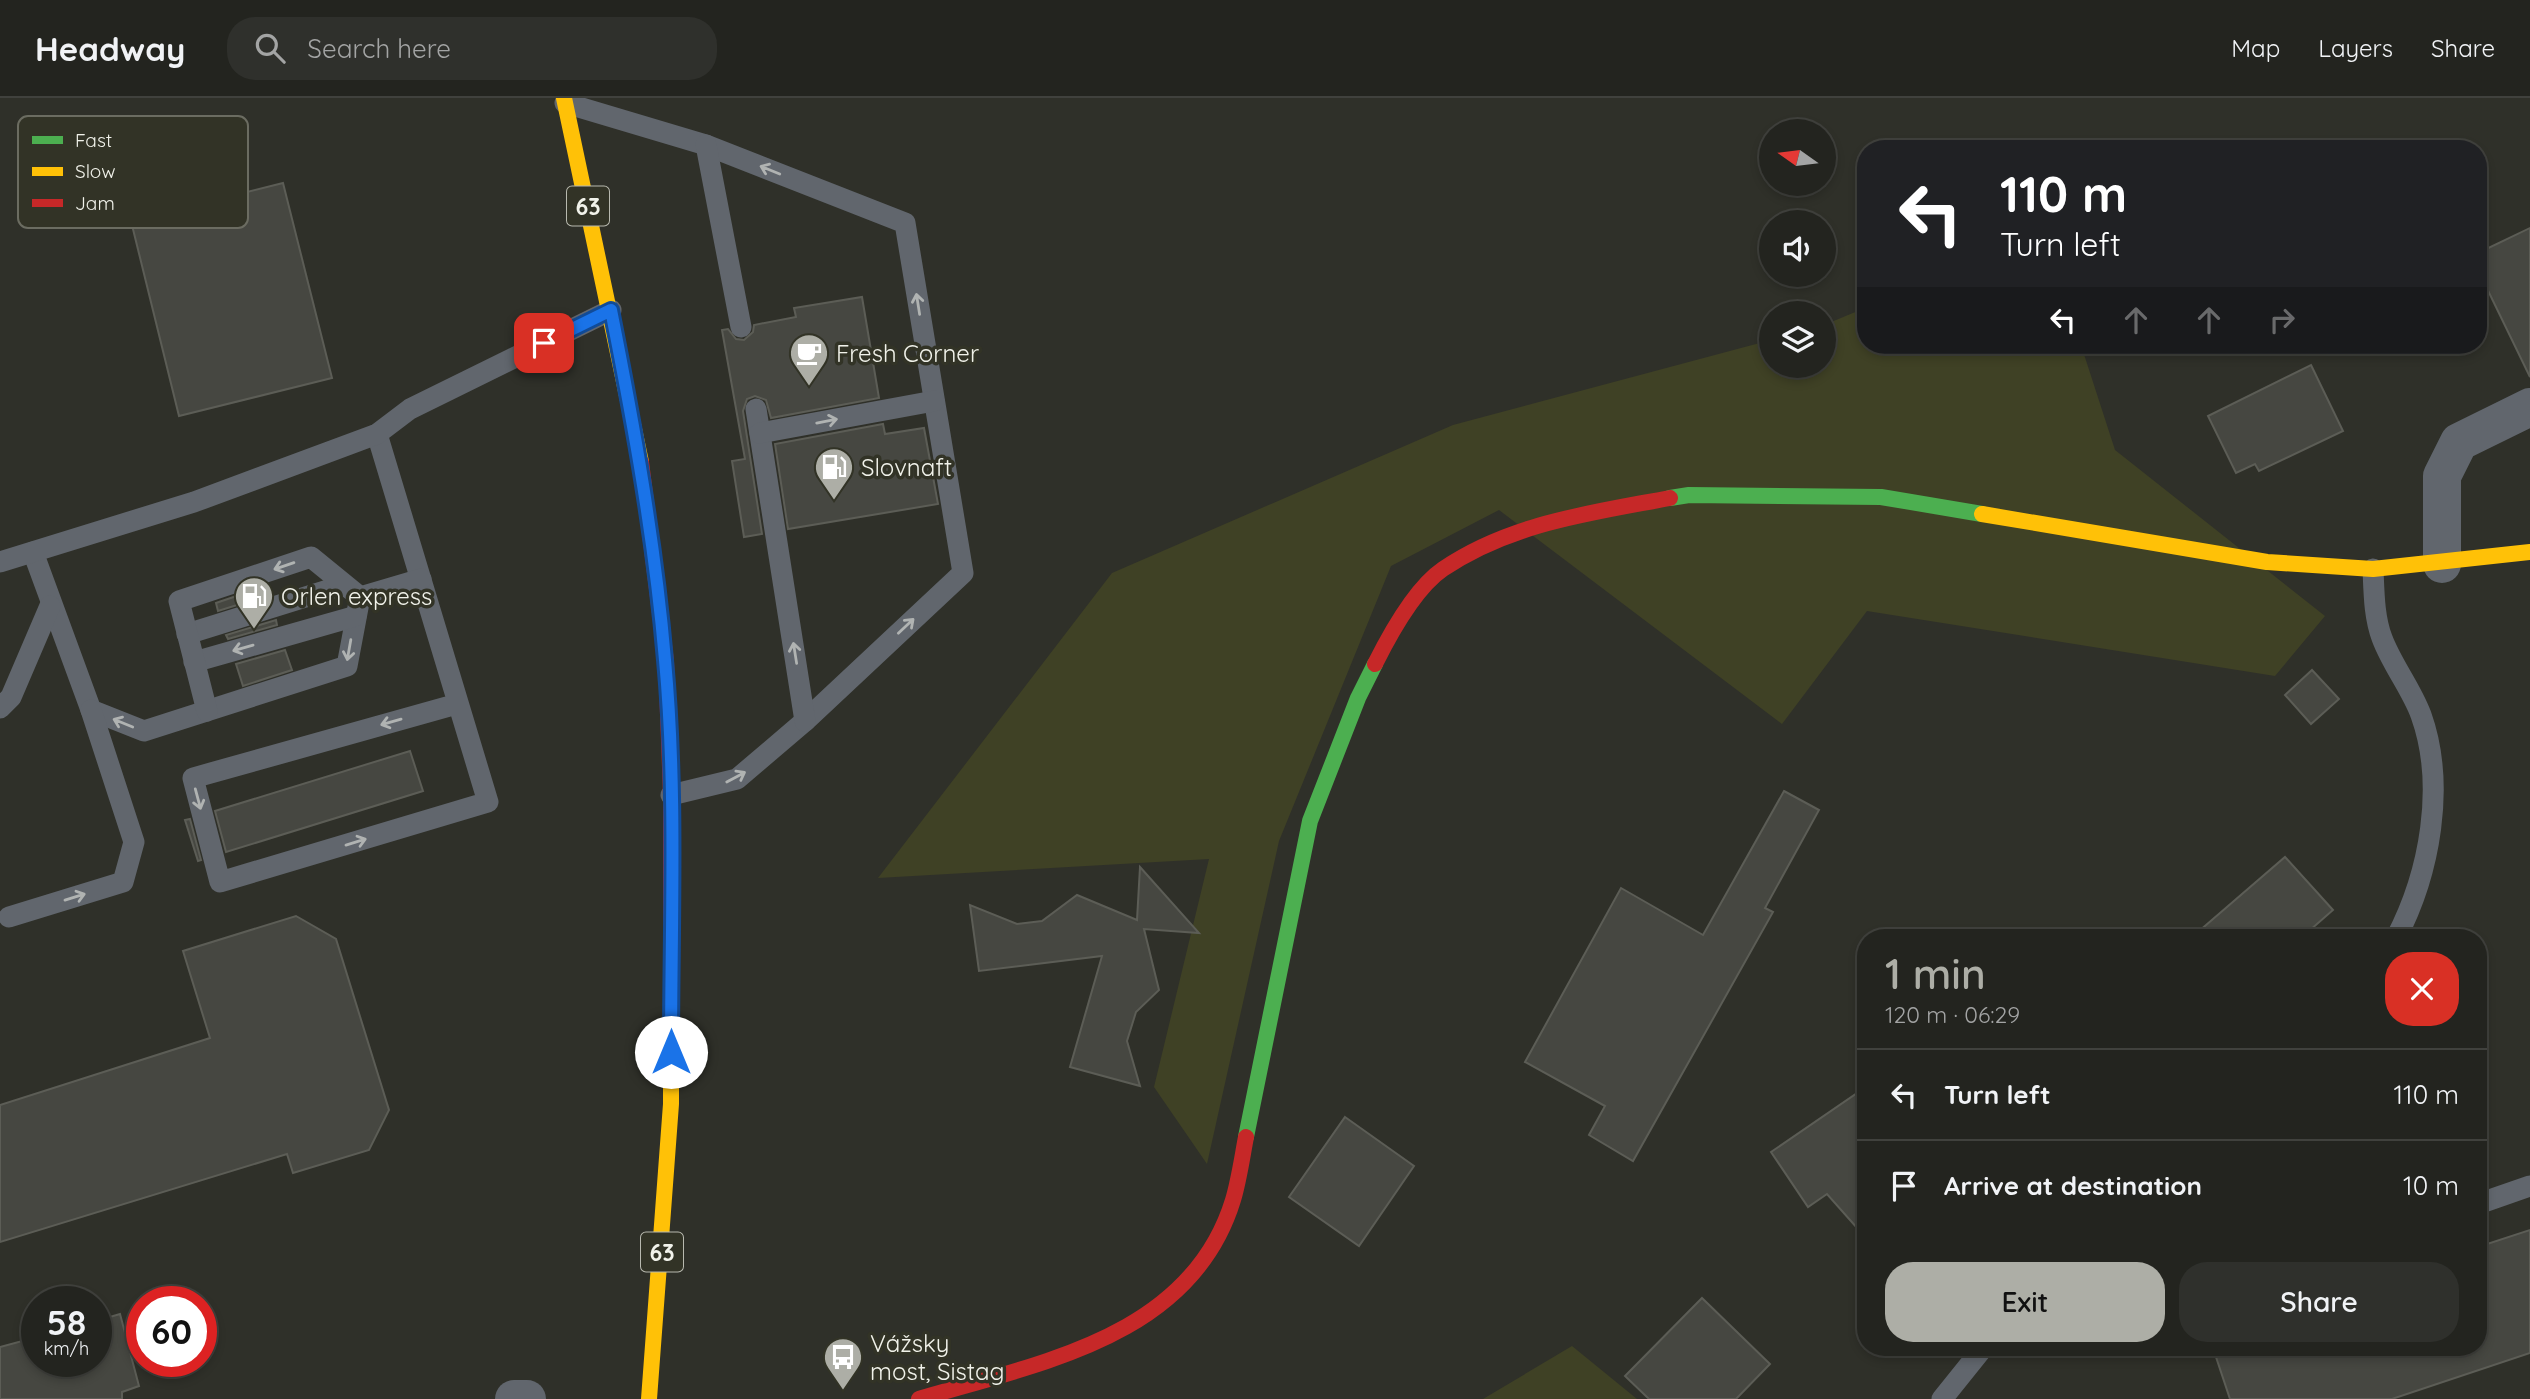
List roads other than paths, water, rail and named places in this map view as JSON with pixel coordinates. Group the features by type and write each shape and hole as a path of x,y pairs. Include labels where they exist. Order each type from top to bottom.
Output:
{"street":[{"name":"63","path":"564,100 611,310 644,477 666,661 671,795 671,1104 649,1399"},
{"path":"2442,564 2442,476 2459,442 2530,407"},
{"path":"919,1399 1062,1354 1110,1335 1146,1315 1185,1283 1209,1250 1233,1201 1310,821 1358,698 1396,622 1441,570 1503,538 1549,520 1689,495 1881,497 2267,562 2373,569 2442,564 2530,552"},
{"path":"514,1399 527,1399"}],"lane":[{"path":"564,100 706,145 905,223 963,573 805,721 737,779 671,795"},
{"path":"706,145 741,327"},
{"path":"0,562 194,502 377,434 410,410 611,310"},
{"path":"760,433 934,401"},
{"path":"756,408 805,721"},
{"path":"377,434 488,802 220,882 193,778 457,704"},
{"path":"9,917 123,882 134,842 91,710 50,606 33,552"},
{"path":"207,711 179,601 311,557 353,599"},
{"path":"2373,569 2382,638 2421,715 2433,777 2431,825 2420,876 2399,929"},
{"path":"187,634 353,599 421,579"},
{"path":"194,662 353,599"},
{"path":"91,710 144,732 347,666 353,599"},
{"path":"0,708 10,697 50,606"},
{"path":"2487,1200 2530,1186"},
{"path":"1942,1399 1977,1356"}],"place":[{"name":"Fresh Corner","path":"809,387"},
{"name":"Slovnaft","path":"834,501"},
{"name":"Orlen express","path":"254,630"},
{"name":"Vážsky most, Sistag","path":"843,1391"}]}
